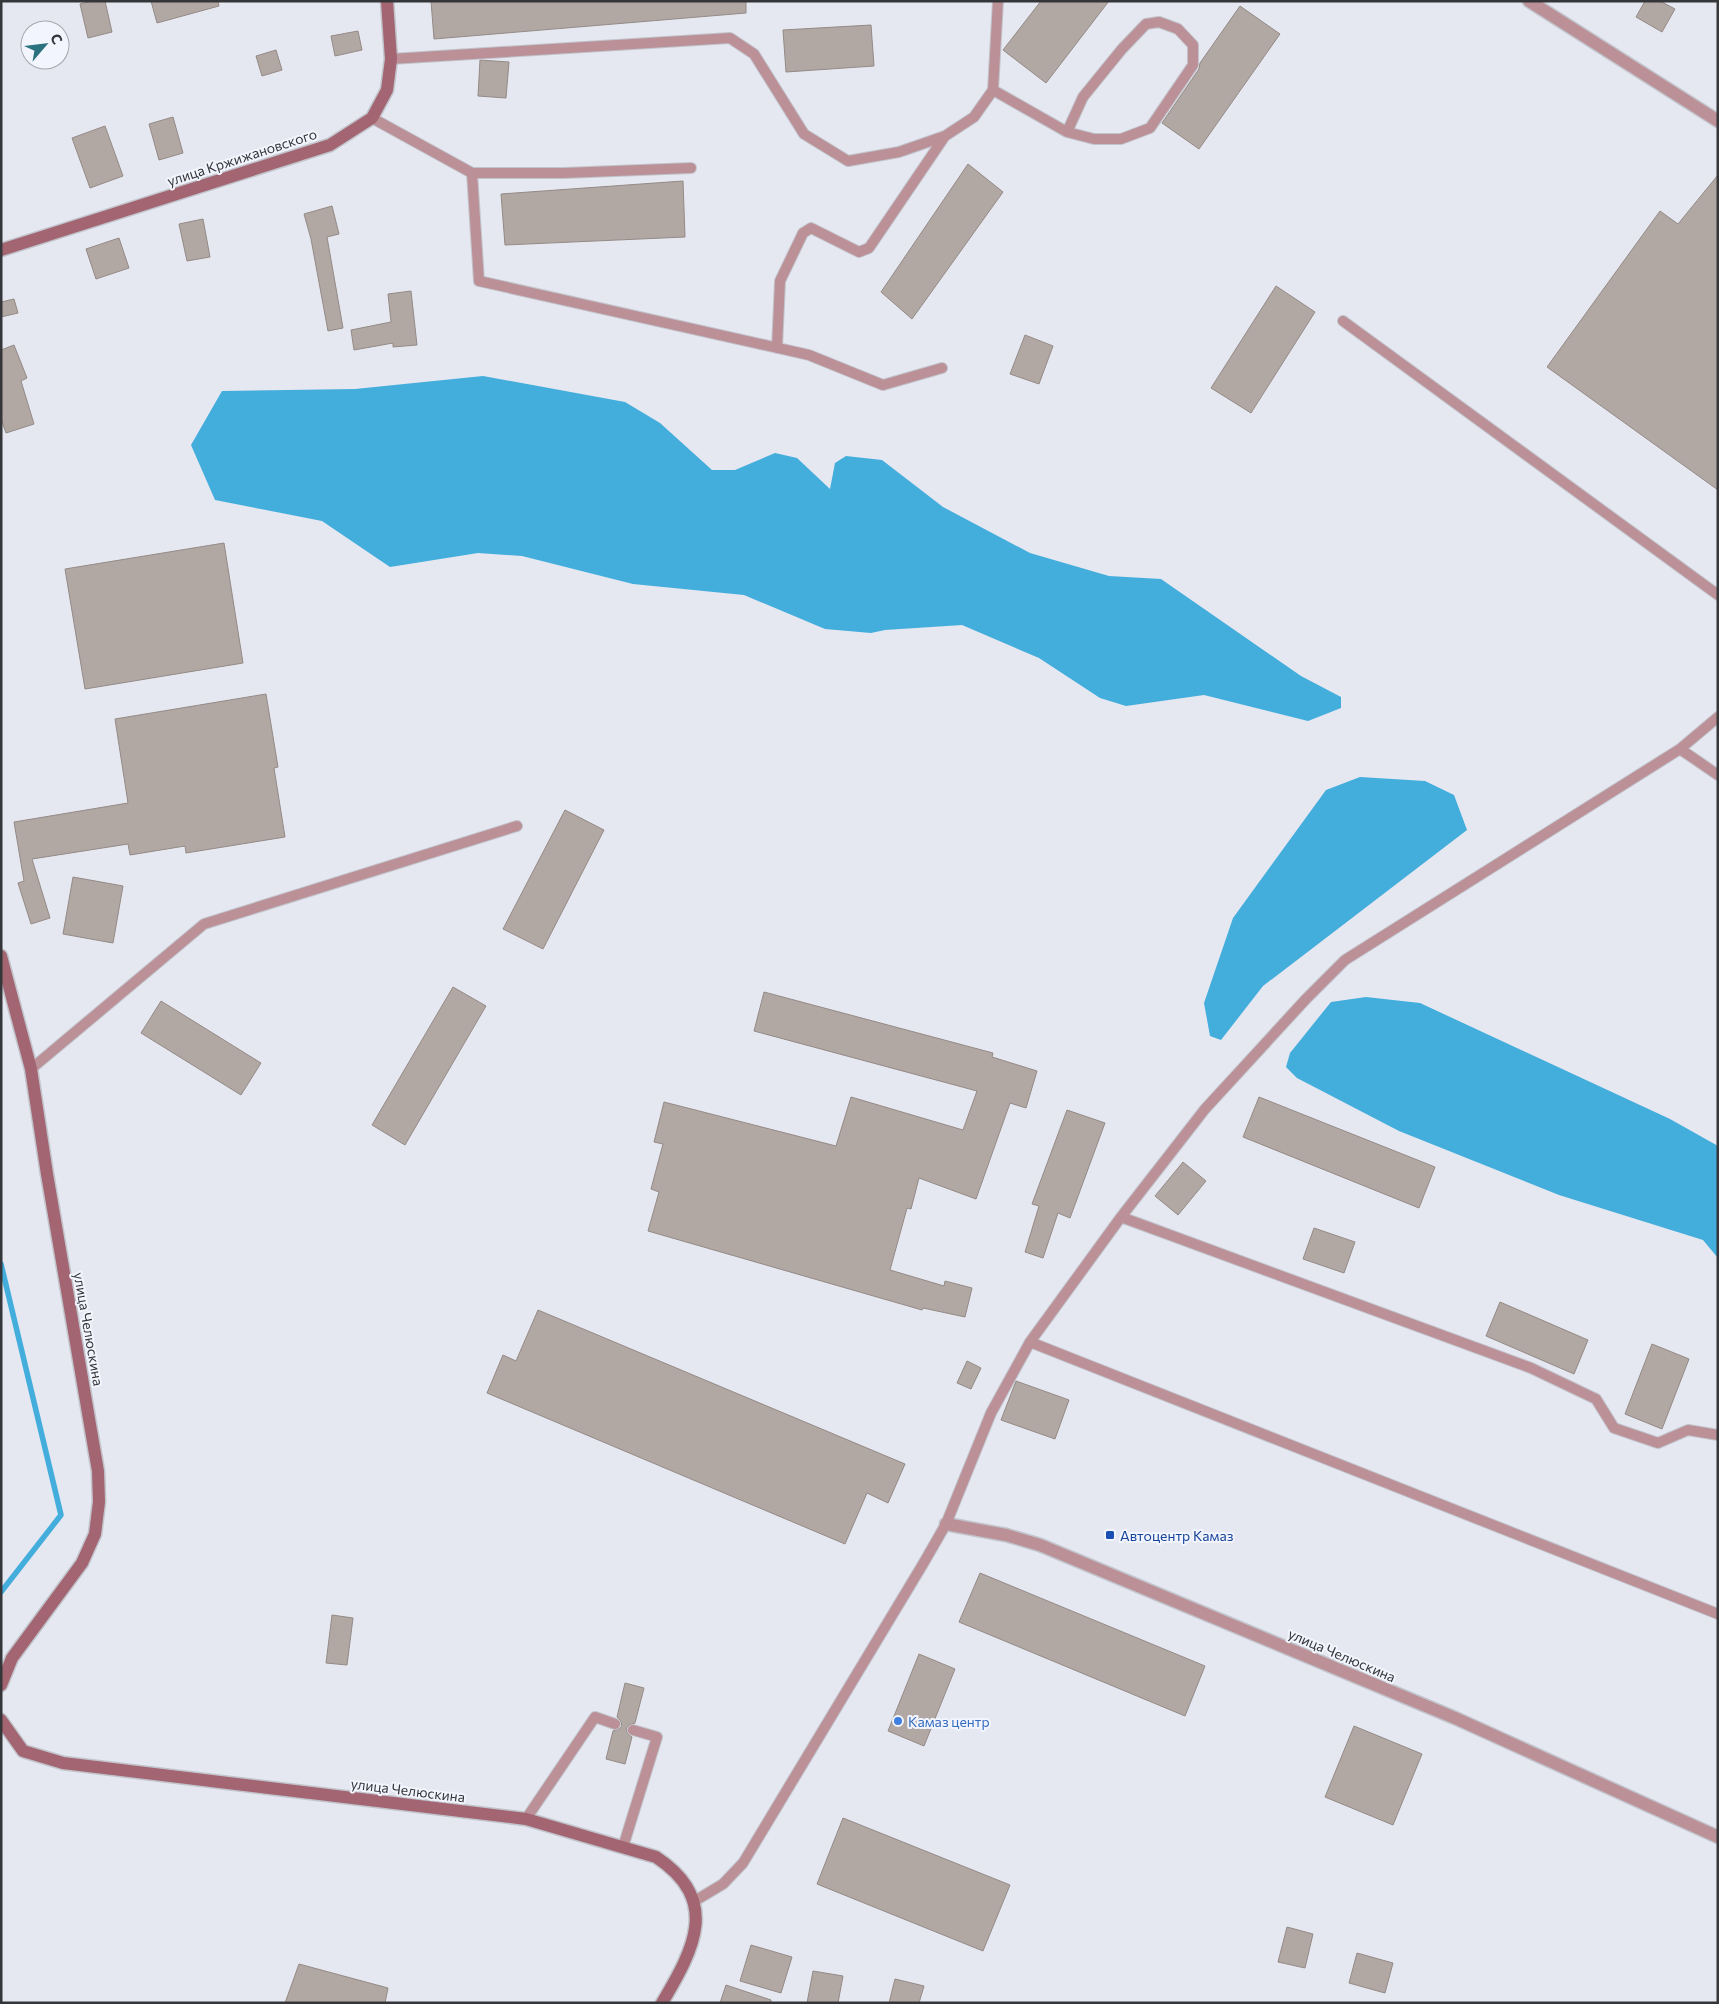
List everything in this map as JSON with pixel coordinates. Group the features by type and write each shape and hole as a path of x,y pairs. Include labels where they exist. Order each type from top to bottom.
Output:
{"street":[{"name":"улица Кржижановского","path":"1,250 330,145 372,118 387,90 391,59 387,1"},
{"path":"1529,1 1718,121"},
{"name":"улица Челюскина","path":"1,956 31,1069 98,1471 99,1502 95,1534 82,1564 12,1658 2,1678"},
{"name":"улица Челюскина","path":"946,1524 1006,1535 1040,1545 1455,1718 1718,1837"},
{"name":"улица Челюскина","path":"1,1720 24,1751 63,1763 526,1819 656,1857 671,1867 686,1883 697,1916 695,1935 683,1966 662,2003"}],"lane":[{"path":"391,59 730,38 754,54 804,134 848,161 899,152 945,136 974,117 993,90 998,1"},
{"path":"993,90 1067,132 1094,139 1121,139 1150,128 1193,65 1193,45 1178,29 1159,22 1146,24 1083,97 1067,132"},
{"path":"372,118 472,173 564,173 691,168"},
{"path":"777,348 780,281 803,233 811,228 859,252 869,248 945,136"},
{"path":"472,173 479,281 810,355 883,385 942,368"},
{"path":"1343,321 1718,595"},
{"path":"693,1902 723,1884 743,1863 946,1524 991,1413 1030,1342 1121,1217 1205,1109 1306,999 1345,960 1680,749 1718,717"},
{"path":"1680,749 1718,775"},
{"path":"31,1069 204,924 517,826"},
{"path":"1121,1217 1531,1368 1596,1399 1614,1428 1658,1443 1688,1430 1718,1435"},
{"path":"1030,1342 1718,1614"},
{"path":"526,1819 595,1718 615,1724"},
{"path":"623,1847 657,1737 633,1730"}],"water":[{"path":"483,376 625,402 660,423 712,470 735,470 775,453 797,458 830,489 835,463 846,456 882,460 943,507 1030,553 1109,576 1161,579 1301,676 1341,697 1341,708 1308,721 1204,695 1126,706 1100,698 1039,658 962,625 885,630 871,633 825,629 744,595 633,584 522,556 478,553 390,567 322,521 215,500 191,445 222,391 355,389"},
{"path":"1360,777 1425,781 1454,795 1467,830 1263,986 1221,1040 1210,1036 1204,1003 1233,918 1326,790"},
{"path":"1366,997 1420,1003 1670,1119 1718,1146 1718,1258 1703,1240 1559,1195 1399,1131 1297,1078 1286,1067 1290,1053 1331,1002"}],"building":[{"path":"92,1 105,1 112,32 88,38 80,4"},
{"path":"151,1 218,1 219,6 157,23"},
{"path":"431,1 746,1 746,13 434,39"},
{"path":"1041,1 1109,1 1046,83 1003,50"},
{"path":"1645,1 1660,1 1675,9 1662,32 1636,17"},
{"path":"1240,6 1280,34 1199,149 1162,123 1199,69 1200,63"},
{"path":"871,25 874,66 786,72 783,30"},
{"path":"358,31 362,50 335,56 331,36"},
{"path":"276,50 282,70 262,76 256,56"},
{"path":"480,60 509,62 506,98 478,96"},
{"path":"173,117 183,153 159,160 149,124"},
{"path":"105,126 123,176 90,188 72,138"},
{"path":"968,164 1003,192 912,319 881,292"},
{"path":"1718,175 1718,490 1547,367 1660,211 1678,224"},
{"path":"683,181 685,237 505,245 501,194"},
{"path":"332,206 339,234 327,237 343,328 328,331 311,239 304,214"},
{"path":"203,219 210,257 187,261 179,224"},
{"path":"119,238 129,268 96,279 86,249"},
{"path":"1276,286 1315,312 1251,413 1211,388"},
{"path":"411,291 417,345 393,347 393,343 354,350 351,330 391,322 388,294"},
{"path":"14,299 18,313 1,317 1,302"},
{"path":"1025,335 1053,346 1039,384 1010,374"},
{"path":"14,345 27,378 21,381 34,424 6,433 1,419 1,350"},
{"path":"224,543 243,663 85,689 65,569"},
{"path":"266,694 278,767 274,768 285,837 186,853 185,846 130,855 128,844 32,859 50,918 31,924 18,883 24,881 14,822 128,803 115,719"},
{"path":"565,810 604,830 543,949 503,929"},
{"path":"73,877 123,886 113,943 63,934"},
{"path":"453,987 486,1006 405,1145 372,1125"},
{"path":"764,992 993,1053 992,1057 1037,1071 1026,1108 1010,1103 976,1199 919,1178 911,1209 907,1208 890,1270 944,1286 945,1281 972,1288 965,1317 923,1308 922,1310 648,1231 659,1192 651,1189 663,1144 654,1142 664,1102 836,1146 851,1097 963,1130 977,1091 754,1031"},
{"path":"161,1001 261,1063 241,1095 141,1033"},
{"path":"1259,1097 1435,1167 1419,1208 1243,1137"},
{"path":"1067,1110 1105,1123 1070,1218 1058,1213 1043,1258 1025,1252 1039,1206 1032,1204"},
{"path":"1183,1162 1206,1181 1178,1215 1155,1196"},
{"path":"1314,1228 1355,1242 1344,1273 1303,1259"},
{"path":"1500,1302 1588,1340 1574,1374 1486,1336"},
{"path":"538,1310 905,1464 888,1503 867,1493 845,1544 487,1393 503,1355 516,1361"},
{"path":"1652,1344 1689,1359 1662,1429 1625,1414"},
{"path":"967,1361 981,1368 971,1389 957,1383"},
{"path":"1016,1381 1069,1400 1055,1439 1001,1420"},
{"path":"980,1573 1205,1666 1185,1716 959,1622"},
{"path":"332,1615 353,1618 347,1665 326,1663"},
{"path":"919,1654 955,1669 924,1746 888,1731"},
{"path":"625,1683 644,1688 635,1723 629,1725 626,1729 632,1737 625,1764 606,1759 613,1731 622,1726 617,1717"},
{"path":"1354,1726 1422,1754 1393,1825 1325,1797"},
{"path":"843,1818 1010,1885 983,1951 817,1884"},
{"path":"1287,1927 1313,1934 1305,1968 1278,1962"},
{"path":"751,1945 792,1957 781,1993 740,1981"},
{"path":"1357,1953 1393,1963 1385,1993 1349,1983"},
{"path":"299,1964 388,1988 385,2003 285,2003"},
{"path":"813,1971 843,1976 838,2003 807,2003"},
{"path":"895,1979 924,1986 919,2003 889,2003"},
{"path":"726,1985 771,2000 771,2003 720,2003"}],"waterway":[{"path":"1,1264 61,1515 1,1592"}],"place":[{"name":"Автоцентр Камаз","path":"1110,1535"},
{"name":"Камаз центр","path":"898,1721"}]}
